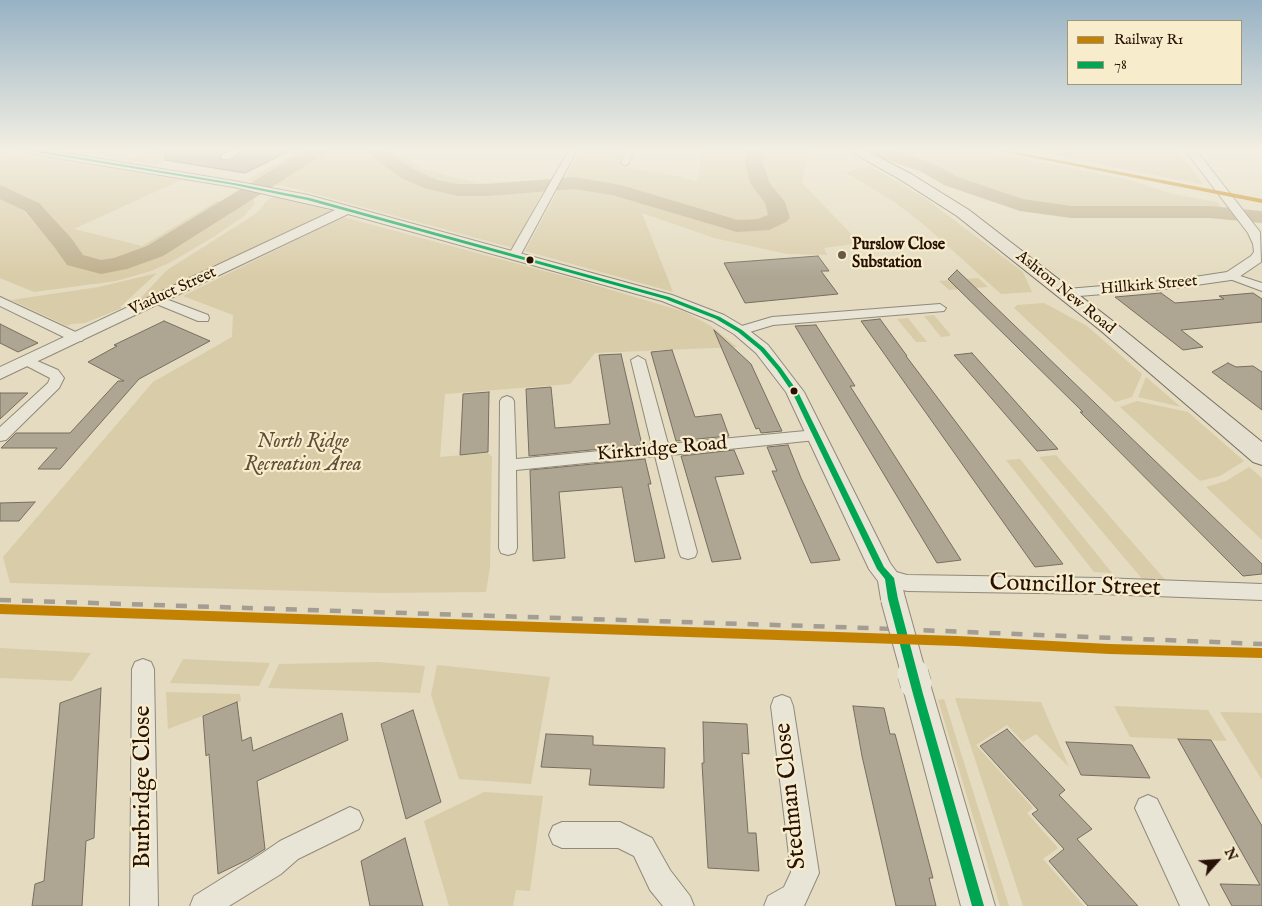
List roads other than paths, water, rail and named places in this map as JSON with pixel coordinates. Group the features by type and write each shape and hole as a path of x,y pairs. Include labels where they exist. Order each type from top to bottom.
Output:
{"main road":[{"name":"Ashton New Road","path":"930,192 963,213 1067,294 1262,456"}],"street":[{"path":"275,192 308,199 674,301 718,318 740,331 762,349 795,392 891,589 978,906"},
{"path":"514,256 550,192"},
{"path":"1223,192 1254,232 1260,244 1261,252 1256,259 1231,276"},
{"name":"Viaduct Street","path":"0,374 346,210"},
{"path":"1231,276 1262,287"},
{"name":"Hillkirk Street","path":"1067,294 1175,284 1231,276"},
{"path":"158,300 203,318"},
{"path":"0,301 76,338"},
{"path":"740,331 772,321 940,308"},
{"path":"638,360 688,552"},
{"path":"0,436 54,385 57,378 53,373 28,361"},
{"path":"507,401 508,548"},
{"name":"Kirkridge Road","path":"508,465 816,435"},
{"name":"Councillor Street","path":"891,589 907,583 1101,586 1262,592"},
{"name":"Burbridge Close","path":"143,669 144,906"},
{"name":"Stedman Close","path":"778,906 794,897 805,873 782,706"},
{"path":"1148,808 1195,906"},
{"path":"204,906 271,864 289,850 350,820"},
{"path":"562,835 620,835 643,847 660,880 680,906"}],"waterway":[{"path":"3,192 32,207 64,244 75,260 101,267 119,264 155,251 250,192"},
{"path":"625,192 737,226 761,225 779,218 775,202 767,192"},
{"path":"983,192 1020,205 1071,212 1210,212 1262,217"}],"railway":[{"path":"0,600 869,628 1262,644"},
{"path":"0,609 1262,653"}],"rail line":[{"name":"R1","path":"1217,192 1262,201"},
{"name":"R1","path":"0,609 1262,653"}],"place":[{"name":"Purslow Close Substation","path":"842,255"}],"park label":[{"name":"North Ridge Recreation Area","path":"303,454"}]}
